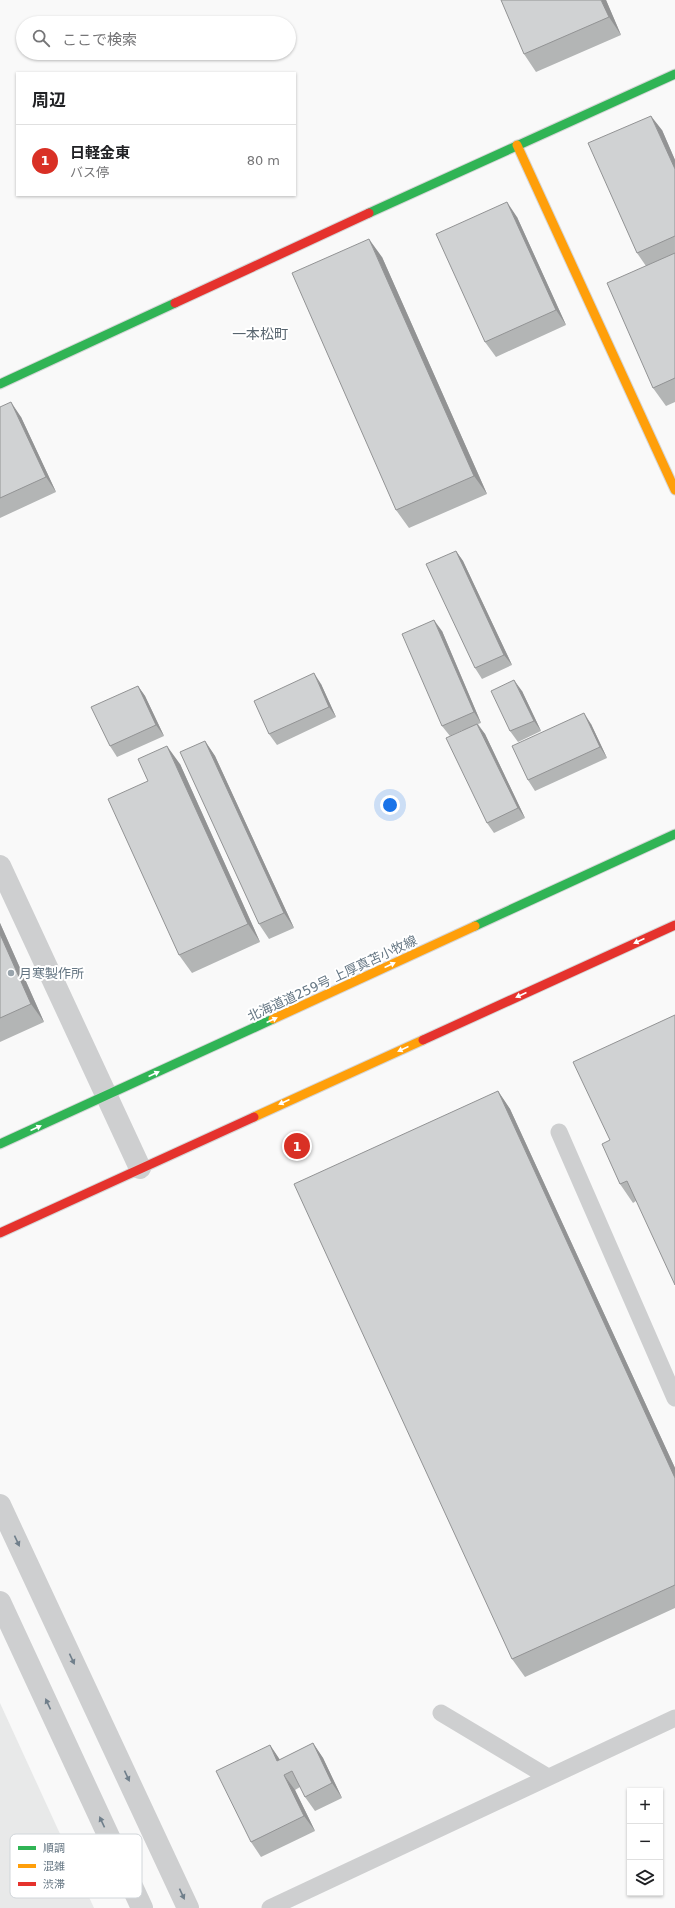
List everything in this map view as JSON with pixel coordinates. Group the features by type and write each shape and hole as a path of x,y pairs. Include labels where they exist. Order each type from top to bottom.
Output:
{"main road":[{"path":"0,384 517,145 675,74"},
{"path":"517,145 675,490"},
{"name":"北海道道259号 上厚真苫小牧線","path":"0,1144 675,834"},
{"path":"0,1233 675,925"}],"street":[{"path":"0,866 140,1168"},
{"path":"0,1506 188,1908"},
{"path":"0,1602 108,1834"},
{"path":"137,1898 142,1908"}],"lane":[{"path":"559,1132 675,1398"},
{"path":"441,1713 548,1778"},
{"path":"270,1908 675,1718"}],"shaded area":[{"path":"0,1703 60,1834 10,1834 10,1898 89,1898 94,1908 0,1908"}],"building":[{"path":"501,0 601,0 609,17 524,54"},
{"path":"651,116 675,169 675,236 637,253 588,143"},
{"path":"507,202 556,310 485,342 436,234"},
{"path":"369,239 474,476 396,510 292,273"},
{"path":"675,253 675,378 653,388 607,283"},
{"path":"11,402 46,477 0,498 0,407"},
{"path":"456,551 504,655 475,668 426,564"},
{"path":"434,620 474,712 442,726 402,634"},
{"path":"314,673 329,707 269,734 254,701"},
{"path":"514,680 534,721 510,731 491,691"},
{"path":"138,686 156,725 110,746 91,707"},
{"path":"584,713 600,747 528,780 512,746"},
{"path":"477,724 518,808 487,823 446,738"},
{"path":"205,741 284,913 259,924 180,752"},
{"path":"167,746 248,924 179,955 108,799 148,781 138,759"},
{"path":"0,934 31,1004 0,1018"},
{"path":"675,1015 675,1285 627,1181 620,1184 602,1144 610,1140 573,1062"},
{"path":"498,1091 675,1478 675,1585 512,1659 294,1184"},
{"path":"313,1743 332,1783 305,1797 292,1771 284,1775 304,1816 251,1842 216,1771 270,1745 277,1761"}],"traffic: fast":[{"path":"369,213 675,74"},
{"path":"0,384 175,303"},
{"path":"475,926 675,834"},
{"path":"0,1144 273,1019"}],"traffic: slow":[{"path":"517,145 675,490"},
{"path":"273,1019 475,926"},
{"path":"254,1117 423,1040"}],"traffic: jam":[{"path":"175,303 369,213"},
{"path":"423,1040 675,925"},
{"path":"0,1233 254,1117"}],"place":[{"name":"月寒製作所","path":"11,973"},
{"name":"日軽金東","path":"297,1146"}],"district":[{"name":"一本松町","path":"260,334"}]}
